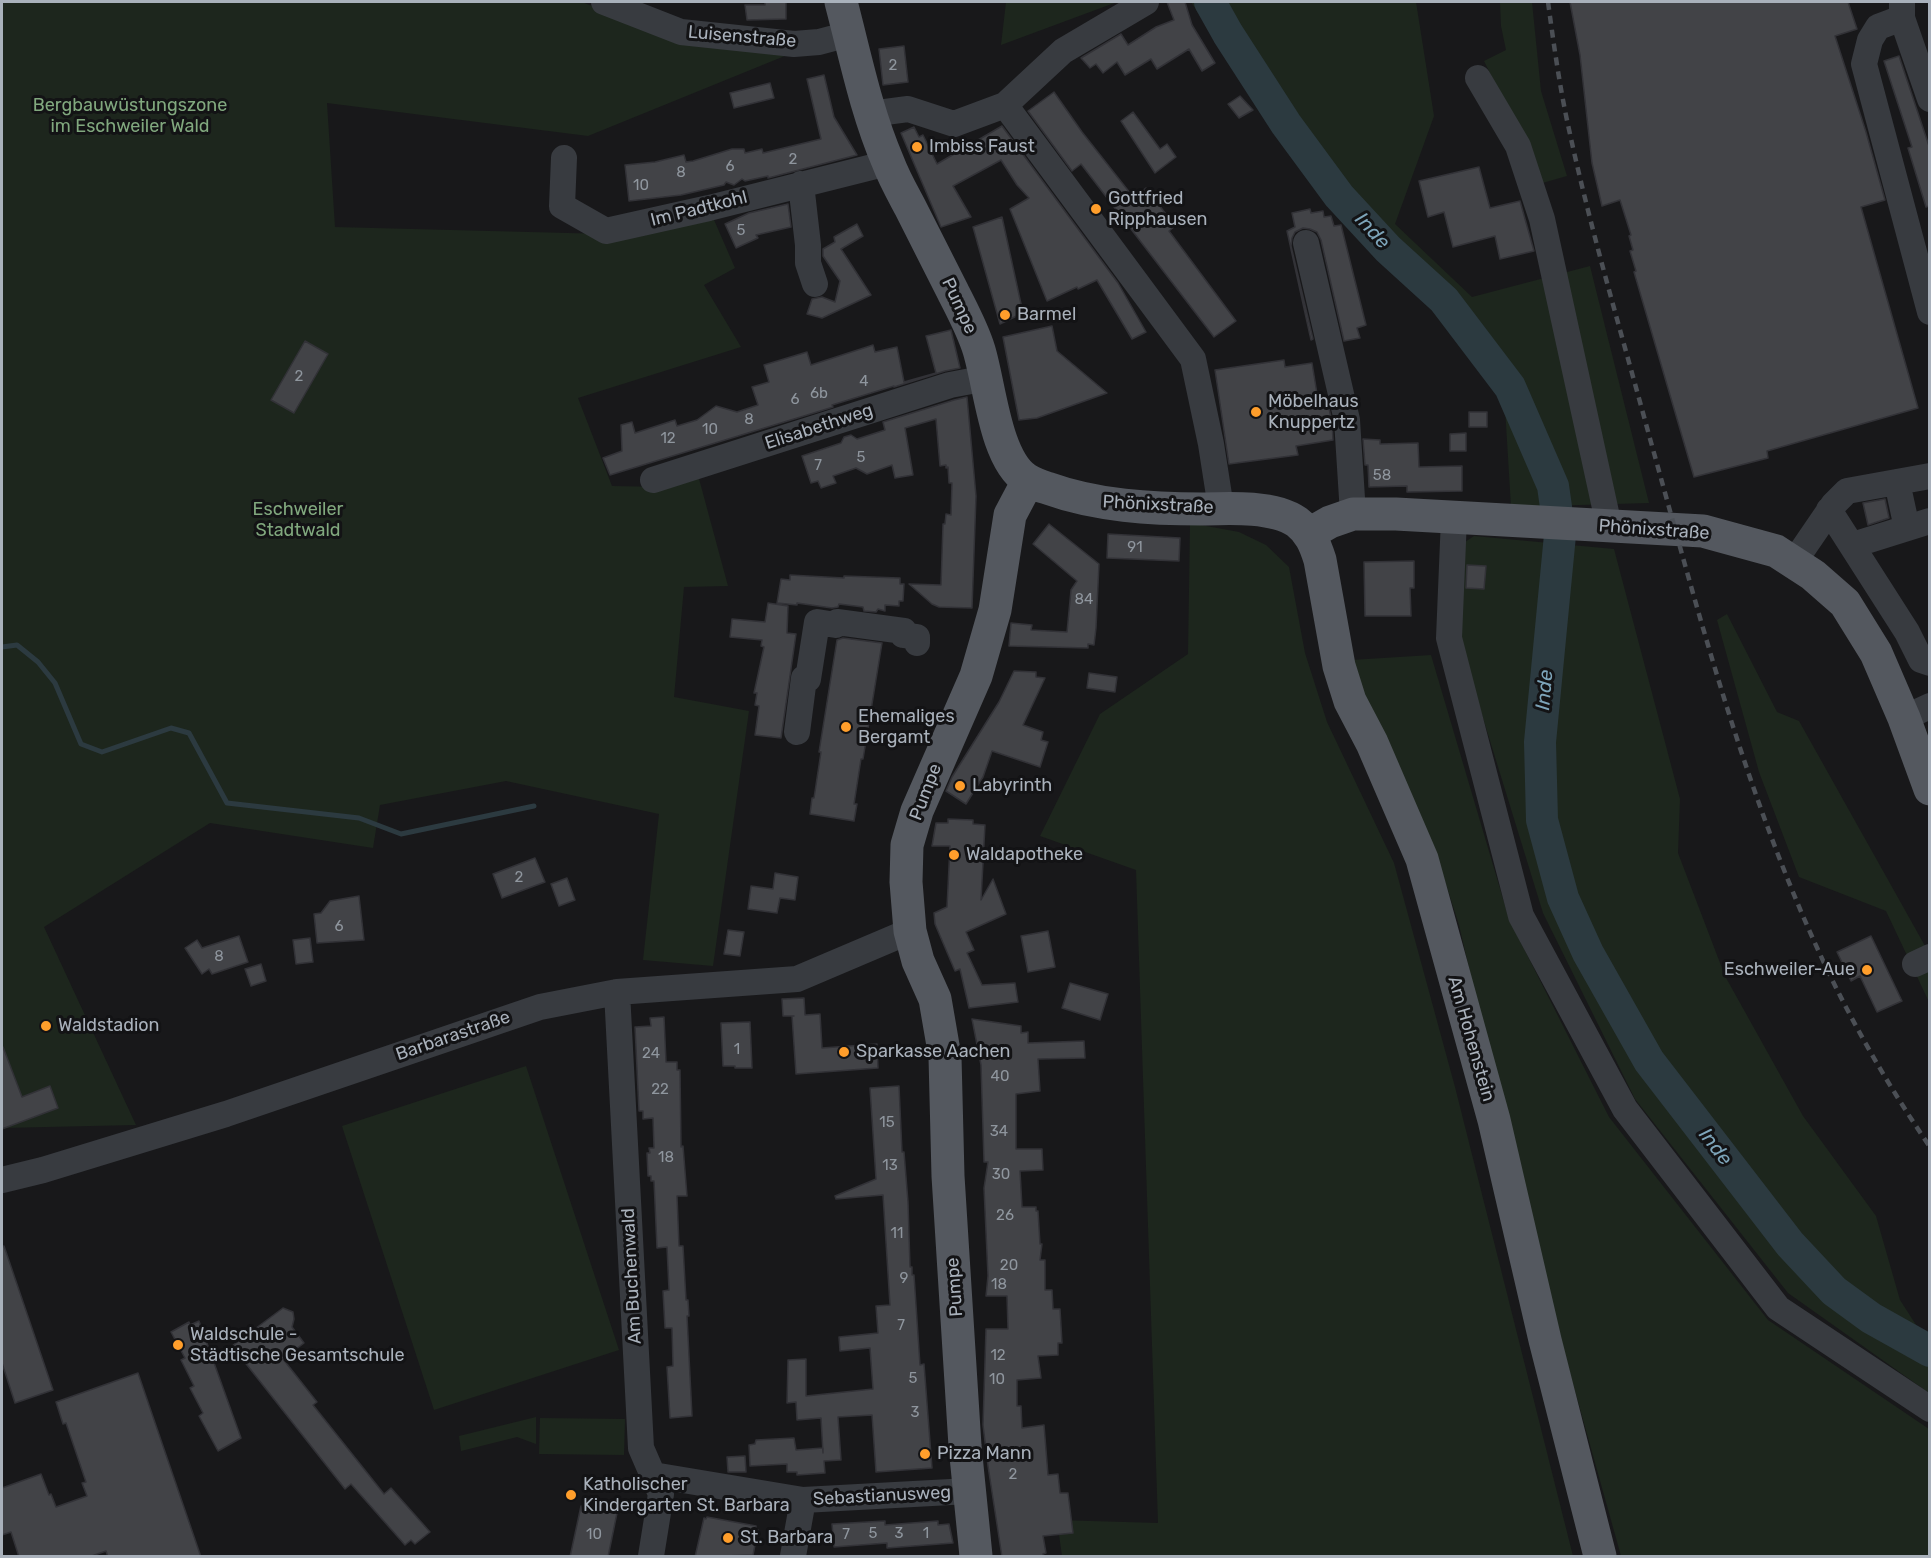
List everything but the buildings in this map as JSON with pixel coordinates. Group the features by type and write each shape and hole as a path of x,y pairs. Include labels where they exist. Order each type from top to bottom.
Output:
{"main road":[{"name":"Pumpe","path":"841,2 870,114 888,163 960,306 978,347 1005,453 1019,474 1028,481 1010,515 995,610 976,676 917,811 907,845 906,882 910,931 918,961 935,999 945,1057 948,1176 969,1491 976,1557"},
{"name":"Phönixstraße","path":"1028,481 1071,495 1135,507 1221,508 1276,513 1295,521 1309,534 1329,522 1353,513 1396,514 1703,531 1776,551 1813,575 1845,603 1917,712 1929,789"},
{"name":"Am Hohenstein","path":"1309,534 1315,543 1320,560 1339,666 1350,701 1372,743 1422,859 1494,1120 1545,1340 1600,1557"}],"street":[{"name":"Luisenstraße","path":"604,2 681,32 794,44 819,42 849,34"},
{"path":"870,114 908,109 954,124 1005,105 1063,51 1146,2"},
{"path":"1929,99 1902,10 1878,27 1870,40 1864,64 1929,312"},
{"path":"1478,78 1518,146 1542,219 1600,526"},
{"path":"1005,105 1193,359 1211,444 1221,508"},
{"name":"Im Padtkohl","path":"564,158 562,206 606,231 888,163"},
{"path":"801,184 808,263 815,284"},
{"path":"1306,243 1347,420 1353,513"},
{"name":"Elisabethweg","path":"653,480 950,385 987,378"},
{"path":"1794,562 1829,510 1847,491 1929,476"},
{"path":"1852,545 1918,525 1897,482"},
{"path":"1829,510 1907,632 1921,660 1929,663"},
{"path":"1454,518 1449,638 1521,916 1625,1109 1778,1308 1929,1409"},
{"path":"797,732 804,678 808,679 817,622 836,625 837,622 903,632 903,635 917,637 917,643"},
{"name":"Barbarastraße","path":"2,1180 43,1170 226,1114 540,1007 617,992 797,979 910,931"},
{"name":"Am Buchenwald","path":"617,992 641,1448 661,1494 651,1557"},
{"name":"Sebastianusweg","path":"652,1475 803,1500 969,1491"},
{"path":"794,1557 803,1500"}],"green space":[{"name":"Eschweiler Stadtwald","path":"2,2 582,2 679,41 797,51 588,136 327,103 335,227 607,234 711,213 735,268 704,285 741,347 578,398 612,486 661,487 698,475 728,586 684,587 674,697 749,711 713,966 643,960 659,814 506,781 380,805 373,848 210,823 44,927 136,1125 2,1128"},
{"path":"1006,2 1117,2 1001,45"},
{"path":"1191,2 1416,2 1434,116 1395,224 1472,297 1590,266 1649,503 1511,507 1504,391 1439,309 1331,203 1274,131"},
{"path":"1500,2 1532,2 1541,91 1567,176 1539,184 1523,140 1484,61 1506,50 1501,26"},
{"path":"1190,523 1239,532 1266,545 1289,567 1305,653 1327,722 1394,863 1455,1087 1573,1556 1062,1556 1057,1520 1158,1523 1136,870 1040,836 1100,714 1188,654"},
{"path":"1474,536 1614,549 1680,799 1678,853 1725,976 1803,1116 1876,1216 1900,1300 1929,1345 1929,1393 1788,1293 1635,1099 1543,913 1459,640 1462,544"},
{"path":"1727,614 1777,712 1799,721 1929,953 1929,1002 1886,911 1799,877 1759,772 1717,620"},
{"path":"1431,655 1509,919 1609,1117 1768,1320 1929,1429 1929,1556 1621,1556 1560,1337 1506,1127 1459,925 1435,850 1362,699 1351,660"},
{"path":"526,1066 619,1350 434,1410 342,1126"},
{"path":"536,1417 536,1444 517,1437 461,1451 459,1436"},
{"path":"540,1418 625,1419 624,1455 539,1454"}],"waterway":[{"name":"Inde","path":"1210,2 1286,124 1339,196 1388,249 1444,300 1510,387 1553,486 1560,535 1540,742 1542,820 1563,898 1588,953 1649,1061 1790,1244 1834,1291 1871,1318 1930,1351"},
{"path":"2,647 17,645 38,662 55,683 81,744 102,752 171,728 189,733 227,803 359,818 401,834 534,806"}],"railway":[{"path":"1548,2 1566,118 1598,247 1686,570 1748,772 1797,903 1826,967 1849,1014 1930,1147"}],"place":[{"name":"Imbiss Faust","path":"917,147"},
{"name":"Gottfried Ripphausen","path":"1096,209"},
{"name":"Barmel","path":"1005,315"},
{"name":"Möbelhaus Knuppertz","path":"1256,412"},
{"name":"Ehemaliges Bergamt","path":"846,727"},
{"name":"Labyrinth","path":"960,786"},
{"name":"Waldapotheke","path":"954,855"},
{"name":"Eschweiler-Aue","path":"1867,970"},
{"name":"Waldstadion","path":"46,1026"},
{"name":"Sparkasse Aachen","path":"844,1052"},
{"name":"Waldschule - Städtische Gesamtschule","path":"178,1345"},
{"name":"Pizza Mann","path":"925,1454"},
{"name":"Katholischer Kindergarten St. Barbara","path":"571,1495"},
{"name":"St. Barbara","path":"728,1538"}],"park label":[{"name":"Bergbauwüstungszone im Eschweiler Wald","path":"130,116"}]}
